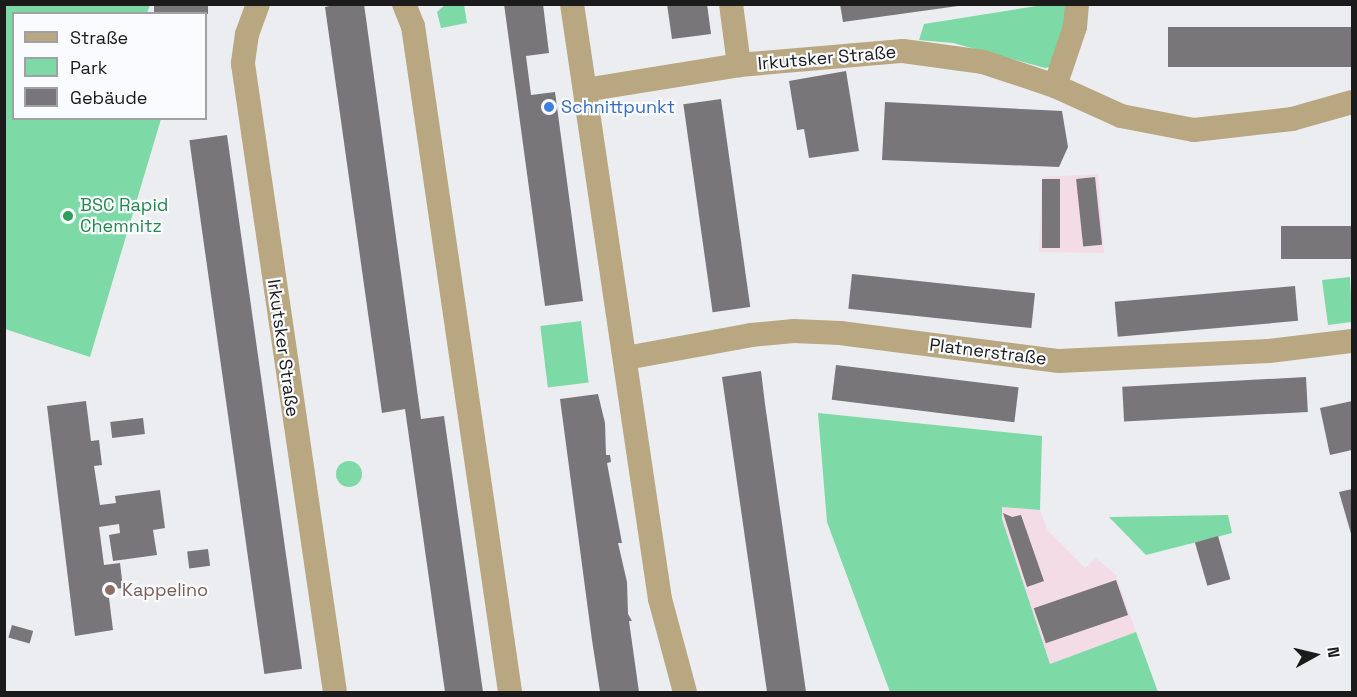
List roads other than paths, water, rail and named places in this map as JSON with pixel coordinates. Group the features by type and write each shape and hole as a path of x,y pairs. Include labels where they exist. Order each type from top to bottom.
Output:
{"street":[{"name":"Irkutsker Straße","path":"258,4 247,34 243,64 335,693"},
{"path":"404,4 413,26 510,693"},
{"path":"572,4 660,599 685,693"},
{"name":"Irkutsker Straße","path":"731,4 739,65"},
{"path":"1055,86 1073,36 1077,4"},
{"name":"Irkutsker Straße","path":"585,90 739,65 903,51 983,62 1055,86 1121,116 1194,130 1292,118 1353,102"},
{"name":"Platnerstraße","path":"626,358 751,335 794,332 840,333 1059,361 1269,351 1353,341"}],"place":[{"name":"Schnittpunkt","path":"549,107"},
{"name":"BSC Rapid Chemnitz","path":"68,216"},
{"name":"Kappelino","path":"110,590"}]}
